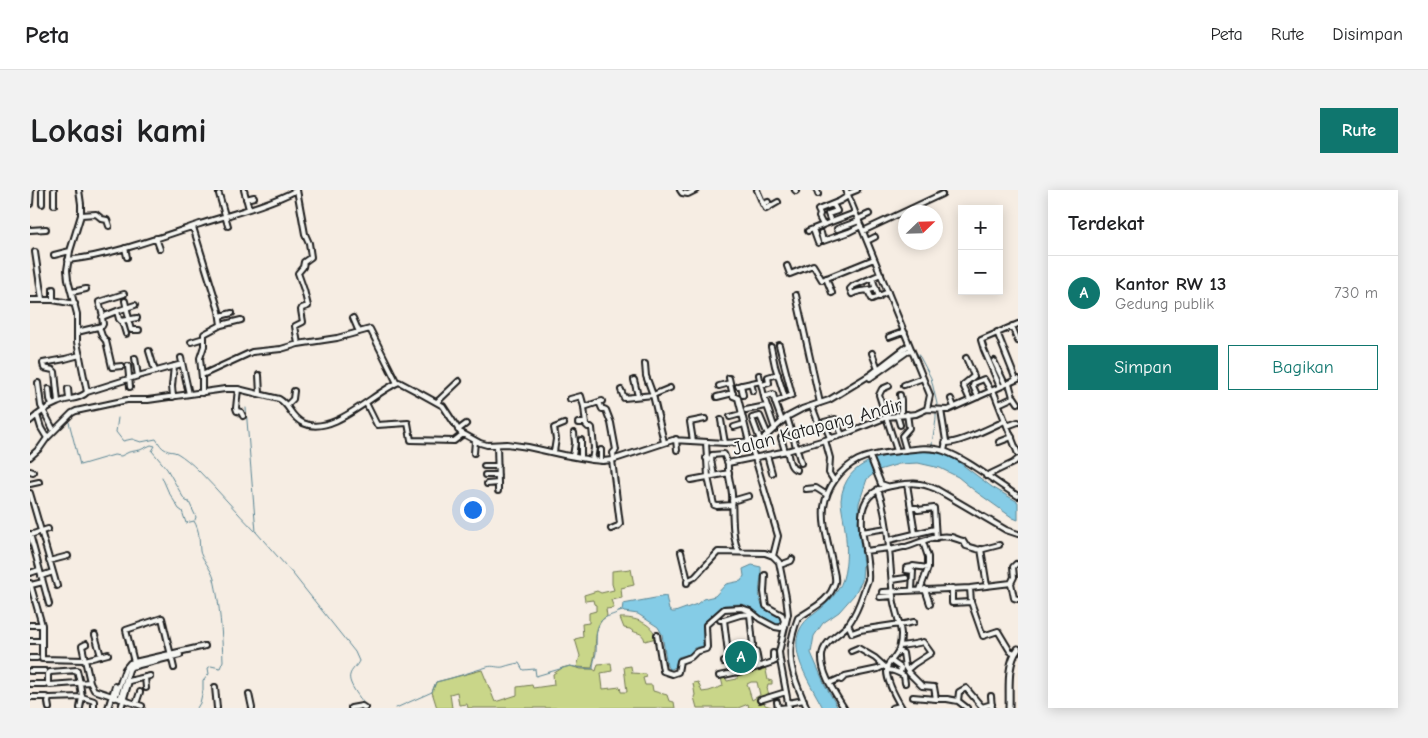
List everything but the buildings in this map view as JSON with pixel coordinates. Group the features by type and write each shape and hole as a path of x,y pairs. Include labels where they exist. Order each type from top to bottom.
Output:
{"main road":[{"path":"1009,708 1010,666 1017,651"}],"street":[{"path":"30,204 31,190"},
{"path":"42,190 42,204"},
{"path":"54,190 54,205"},
{"path":"79,190 81,215 68,260 68,280 75,304 80,355 87,392"},
{"path":"244,190 249,209"},
{"path":"68,260 86,258 125,248 249,209 298,190 305,234 309,243 311,257 304,262 298,273 308,306 301,310 303,322 295,326 298,344"},
{"path":"680,190 682,193 688,194 696,190"},
{"path":"757,190 766,209 778,202"},
{"path":"823,225 818,210 833,204 847,193 857,190"},
{"name":"Jalan Katapang Andir","path":"739,552 734,529 728,464 786,451 842,435 887,417 919,413 927,409 930,396 847,193"},
{"path":"219,194 228,226"},
{"path":"813,229 816,243 862,228 942,194"},
{"path":"246,199 254,197"},
{"path":"763,204 768,202"},
{"path":"833,204 837,211 828,214 840,235"},
{"path":"808,231 855,213"},
{"path":"81,215 96,214 102,219 107,220 109,226"},
{"path":"837,229 869,214"},
{"path":"846,226 849,232"},
{"path":"192,227 222,325"},
{"path":"30,230 46,229"},
{"path":"820,233 823,241"},
{"path":"867,241 875,237"},
{"path":"156,238 160,249"},
{"path":"125,248 127,257"},
{"path":"54,254 70,251"},
{"path":"35,252 42,299"},
{"path":"787,266 790,274 813,264 822,280 874,259"},
{"path":"876,288 868,291 859,290 852,294 850,288 881,274"},
{"path":"826,278 832,293"},
{"path":"872,278 879,297"},
{"path":"72,292 86,288"},
{"path":"53,289 53,300"},
{"path":"868,291 872,299 888,292"},
{"path":"94,304 124,294"},
{"path":"796,295 820,403"},
{"path":"30,299 53,300 75,304"},
{"path":"125,301 131,330 139,330"},
{"path":"99,302 109,320"},
{"path":"77,332 99,327 103,324 101,318 105,315 135,305"},
{"path":"220,316 231,313 229,308"},
{"path":"117,310 126,334"},
{"path":"122,321 137,318"},
{"path":"353,318 359,332"},
{"path":"202,393 200,358 204,346 204,333 222,325 241,320"},
{"path":"1000,387 981,341 1018,324"},
{"path":"1012,326 1018,341"},
{"path":"99,327 106,341 112,367 122,366"},
{"path":"202,375 252,352 281,349 371,330 397,383"},
{"path":"927,409 948,410 1017,380 997,332"},
{"path":"890,337 904,333"},
{"path":"191,342 204,338"},
{"path":"775,402 792,395 779,345"},
{"path":"813,407 862,381 910,346"},
{"path":"30,456 40,448 47,438 72,413 106,403 238,391 279,399 286,405 296,420 310,426 317,426 343,418 397,383 401,383 437,402 446,410 462,434 487,445 514,445 601,461 612,460 664,442 676,440 706,443 749,443 768,436 787,418 833,400 878,373 910,346"},
{"path":"771,347 785,398"},
{"path":"149,351 155,371"},
{"path":"872,353 878,369"},
{"path":"58,402 54,371 44,368 43,363 80,355"},
{"path":"135,358 138,376"},
{"path":"181,358 189,394"},
{"path":"966,358 974,376 963,385 970,400"},
{"path":"994,361 1018,403"},
{"path":"30,420 58,402 83,396 87,392 182,364"},
{"path":"645,364 646,376 653,395 664,442"},
{"path":"128,366 130,387"},
{"path":"174,366 172,386 174,397"},
{"path":"759,374 766,406 775,429"},
{"path":"743,395 740,386 751,383 769,383 768,377 778,374"},
{"path":"259,376 260,394"},
{"path":"904,385 923,378"},
{"path":"978,397 973,384 983,379 992,390 999,404 1018,454"},
{"path":"634,380 638,396"},
{"path":"437,402 459,381"},
{"path":"719,386 729,381 734,396 738,398 749,443 778,536 773,556"},
{"path":"38,383 39,399 43,411 54,431"},
{"path":"751,383 753,392"},
{"path":"816,386 822,384"},
{"path":"889,386 882,388 879,395 897,451"},
{"path":"621,390 624,398 653,395 670,388"},
{"path":"68,389 69,399"},
{"path":"49,390 52,405"},
{"path":"238,391 237,410 243,416"},
{"path":"286,405 293,399 294,391"},
{"path":"717,397 733,393"},
{"path":"764,396 773,394 782,421"},
{"path":"900,395 902,400 899,415 900,425"},
{"path":"570,399 580,396 584,407 586,423 588,427 592,428 594,448 592,460"},
{"path":"999,404 1013,397"},
{"path":"950,399 954,407"},
{"path":"584,407 601,401 602,409 606,410 611,423 616,450 613,452 612,460 620,524 611,529"},
{"path":"367,403 378,424 408,423 411,440 454,441 462,434"},
{"path":"746,410 766,406"},
{"path":"813,407 818,422"},
{"path":"937,410 945,443 944,451"},
{"path":"919,413 921,420"},
{"path":"730,417 741,414"},
{"path":"906,450 902,436 909,428 907,414"},
{"path":"37,415 41,428 47,438"},
{"path":"760,440 752,418 760,416 768,436"},
{"path":"693,441 688,422 704,418"},
{"path":"787,418 801,463"},
{"path":"834,481 829,473 830,458 824,422 835,419 842,435"},
{"path":"721,420 725,443"},
{"path":"1007,426 1018,420"},
{"path":"945,443 950,443 1005,421"},
{"path":"578,423 586,423"},
{"path":"458,430 466,424"},
{"path":"554,452 556,439 554,428 564,424"},
{"path":"734,427 744,424"},
{"path":"785,434 792,432"},
{"path":"573,456 574,433"},
{"path":"1000,442 1012,437"},
{"path":"781,438 790,465 797,470"},
{"path":"581,440 581,458"},
{"path":"676,440 677,450"},
{"path":"474,453 475,441"},
{"path":"706,443 714,476"},
{"path":"497,446 498,491"},
{"path":"807,708 793,674 790,645 798,618 822,603 834,583 835,578 826,532 824,508 827,495 834,481 848,466 875,454 906,450 932,449 944,451 962,460 1018,496"},
{"path":"601,450 601,461"},
{"path":"728,464 724,454 712,455 709,459 708,477 714,505 732,503 749,496"},
{"path":"871,459 875,454"},
{"path":"767,455 772,474"},
{"path":"864,458 871,459"},
{"path":"871,459 881,484"},
{"path":"986,476 1018,459"},
{"path":"484,466 498,466"},
{"path":"485,474 498,475"},
{"path":"691,480 729,474"},
{"path":"30,484 39,482"},
{"path":"487,484 498,483"},
{"path":"881,484 888,486"},
{"path":"844,708 830,683 823,664 823,650 830,640 848,624 858,608 868,582 861,524 864,507 870,496 881,484"},
{"path":"908,484 915,533"},
{"path":"878,489 888,486 925,484 1006,530 1018,534"},
{"path":"806,489 816,488 827,495"},
{"path":"878,489 883,504 889,540 893,596 901,634 899,649 886,668"},
{"path":"30,493 57,586"},
{"path":"911,508 918,510 934,508 936,538"},
{"path":"862,532 887,528"},
{"path":"48,529 30,535 49,604"},
{"path":"889,540 935,529"},
{"path":"865,551 906,547 929,539 952,537 963,541 966,546 972,548 981,549 999,545"},
{"path":"920,590 929,565 923,542"},
{"path":"46,548 51,546"},
{"path":"981,549 987,586"},
{"path":"682,552 688,582 718,552 765,553 773,556 780,565 788,614 779,652 789,706"},
{"path":"49,561 68,556"},
{"path":"780,565 792,561 792,559"},
{"path":"1016,564 1013,567 1014,577 1011,583 1014,598 1018,599"},
{"path":"912,590 913,572 906,570 906,567 928,568"},
{"path":"30,573 39,570"},
{"path":"41,576 53,572"},
{"path":"657,635 663,672 672,674 678,672 680,661 691,658 696,652 706,649 706,625 724,609 740,608 750,611 760,619 781,628 784,621 782,615 766,606 764,592 765,574"},
{"path":"892,580 906,578"},
{"path":"42,582 30,584 42,625 41,657 43,659 85,660 108,654"},
{"path":"882,592 946,587 970,588 1011,583"},
{"path":"952,588 952,603 977,605"},
{"path":"970,588 971,604 983,636 998,631 1010,651 1017,651"},
{"path":"925,589 930,604"},
{"path":"880,597 893,596"},
{"path":"724,662 742,660 750,655 751,647 754,645 750,614 722,620 728,653 741,653"},
{"path":"134,662 126,630 162,618 174,668"},
{"path":"848,624 852,633 860,630 914,622"},
{"path":"30,625 42,625"},
{"path":"95,635 101,656"},
{"path":"30,641 41,642"},
{"path":"830,683 841,680 845,676 878,669 886,668 902,674 908,672 914,664 930,654 924,642 899,649"},
{"path":"86,644 82,646 90,682 94,690 142,706"},
{"path":"121,708 128,670 131,667 205,646"},
{"path":"851,651 858,648 875,658 886,668 889,683 901,707 892,708"},
{"path":"899,649 903,652 908,672 922,686 933,686 936,699"},
{"path":"751,652 757,652 759,667"},
{"path":"773,653 773,662"},
{"path":"108,708 125,669 130,663 180,655"},
{"path":"30,658 37,658"},
{"path":"719,676 780,660"},
{"path":"891,661 902,668 905,683"},
{"path":"80,708 82,698 80,683 76,670 50,672 48,674 48,683 50,684 80,683 90,682"},
{"path":"30,671 45,671"},
{"path":"122,700 129,681 148,676 146,688"},
{"path":"30,684 45,684"},
{"path":"113,697 115,686"},
{"path":"215,687 217,708"},
{"path":"958,701 959,692 966,688 982,707 992,706 991,696"},
{"path":"136,704 140,692"},
{"path":"760,700 786,692"},
{"path":"936,694 942,692"},
{"path":"249,694 252,708"},
{"path":"30,697 46,697"},
{"path":"913,697 947,698 958,701 967,708"},
{"path":"49,708 49,698 82,698 94,701 94,708"},
{"path":"777,702 779,708 804,700"},
{"path":"352,708 362,706 365,708"}],"green space":[{"path":"631,569 634,585 621,588 622,598 611,600 614,608 606,609 607,616 598,627 592,668 577,667 580,656 575,639 583,637 582,624 589,623 589,613 596,611 596,605 593,600 585,601 584,595 597,591 601,593 614,590 612,571"},
{"path":"620,618 642,622 651,628 656,638 645,641 641,634 624,628"},
{"path":"748,662 765,666 768,680 772,681 772,684 768,684 769,695 762,697 765,705 772,708 749,708 748,704 738,708 697,708 693,683 698,682 702,692 723,686 721,678 725,677 727,681 737,679 738,674 745,671 742,664","holes":["757,682 760,695 752,700 747,684"]},
{"path":"611,663 612,671 601,673 603,689 620,687 621,692 627,692 624,667 631,666 632,673 646,674 647,677 643,678 645,685 652,685 653,691 667,695 669,701 674,702 675,708 468,708 467,704 459,705 457,692 450,694 452,708 437,708 432,692 436,682 482,670 495,702 517,695 517,687 532,685 533,688 554,685 553,674 562,668 570,666 596,671 598,664"}],"water":[{"path":"921,451 941,453 956,460 992,487 1018,502 1018,520 958,477 940,468 918,463 899,464 879,470 867,479 859,503 858,525 863,564 862,581 854,595 839,612 823,623 814,636 811,653 825,685 838,708 823,708 799,660 798,635 803,624 835,594 843,579 846,551 841,500 844,486 859,467 870,461 895,454"},
{"path":"752,565 761,567 763,576 761,576 760,589 761,602 766,609 781,617 780,626 760,618 746,605 724,605 703,623 703,646 694,648 690,654 678,657 675,667 672,669 669,669 667,666 662,634 658,627 638,614 619,612 622,610 623,604 666,596 669,610 675,612 697,604 703,599 715,596 726,584 741,581 744,576 743,569"}],"waterway":[{"path":"914,350 931,378 937,404 936,408"},
{"path":"276,400 285,407 298,424 312,427"},
{"path":"246,408 256,532 293,574 355,652 359,661 351,673 350,679 353,688 367,708"},
{"path":"932,447 936,412"},
{"path":"118,418 116,432 123,441 132,439 141,442 156,439 164,449 176,452 198,470 256,532"},
{"path":"67,420 80,465 114,455 121,456 151,445 155,446 152,451 167,469 183,497 189,502 196,517 195,520"},
{"path":"769,436 779,426"},
{"path":"46,442 52,436"},
{"path":"464,437 474,441"},
{"path":"487,446 495,447"},
{"path":"521,448 534,450"},
{"path":"162,477 168,491 182,511 186,523 194,521 196,525 201,553 213,575 218,599 223,661 220,668 211,666 208,668 209,674 203,681 203,690 197,708"},
{"path":"396,708 432,692 436,682 489,666 503,667 519,663 523,670 535,669 536,676 570,666 593,669 599,625 605,618 619,612"}],"place":[{"name":"Kantor RW 13","path":"741,657"}]}
